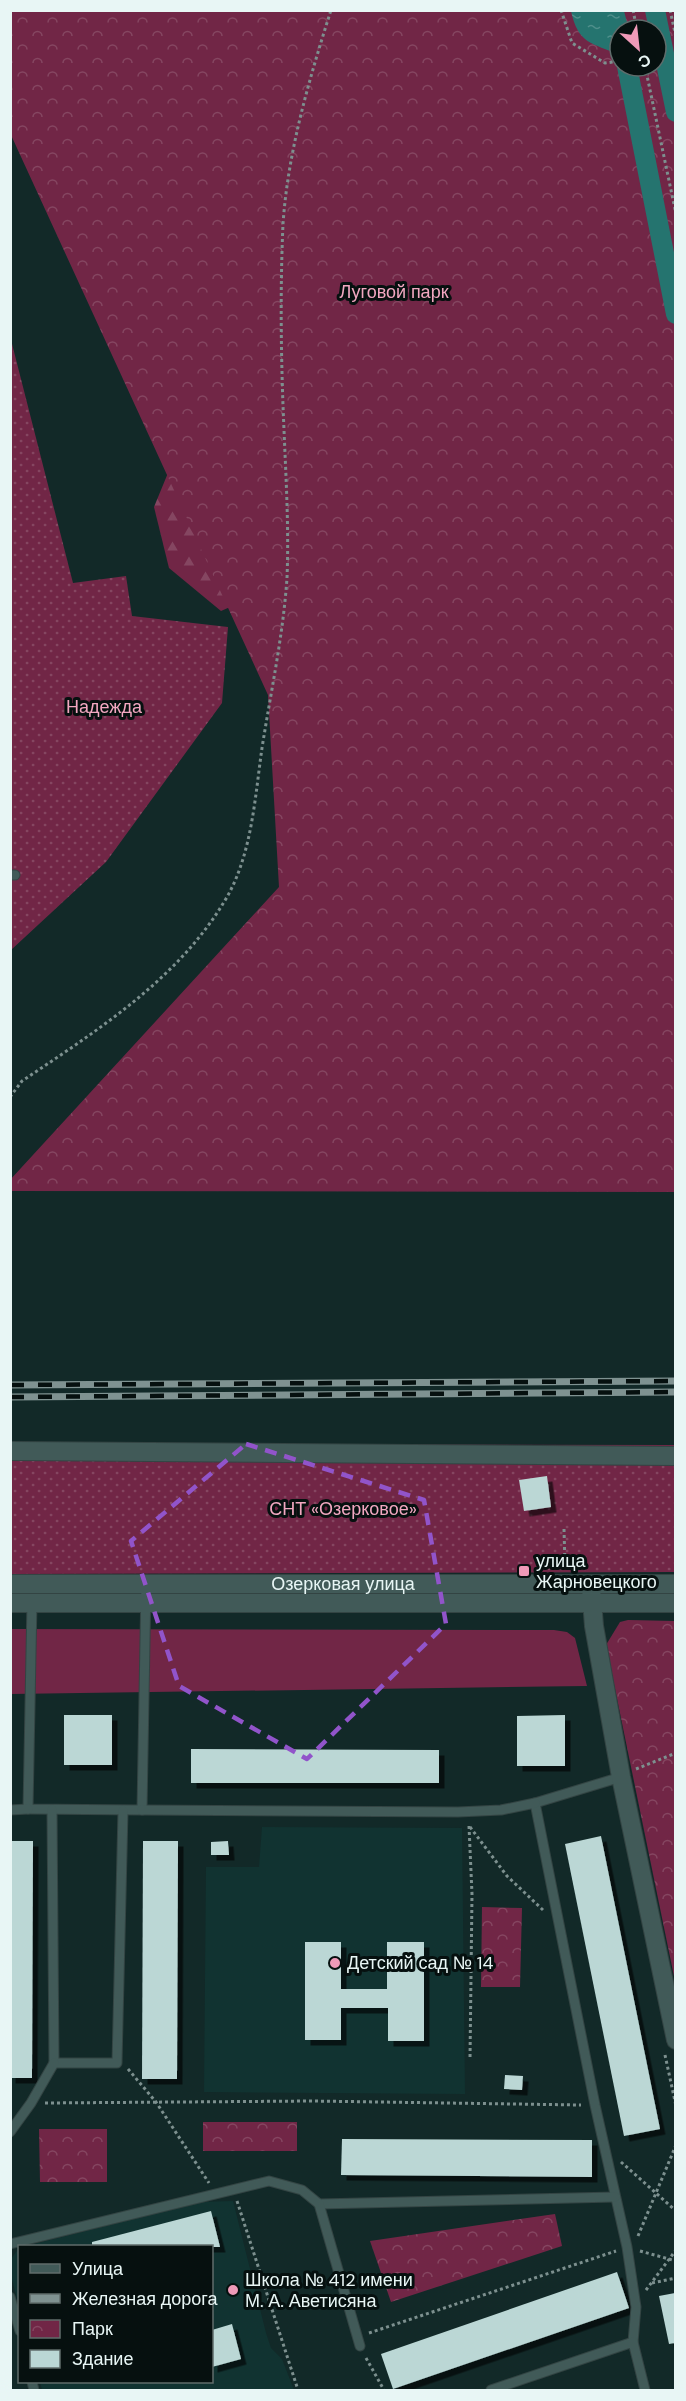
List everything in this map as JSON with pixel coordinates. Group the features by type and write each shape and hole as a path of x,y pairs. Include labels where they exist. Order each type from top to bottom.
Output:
{"street":[{"path":"10,1451 675,1456"},
{"path":"591,1583 594,1626 621,1777 675,2040"},
{"name":"Озерковая улица","path":"10,1584 675,1584"},
{"name":"Озерковая улица","path":"10,1603 675,1603"}],"lane":[{"path":"28,1809 32,1584"},
{"path":"142,1810 147,1584"},
{"path":"10,1810 458,1812 501,1810 535,1803 621,1777"},
{"path":"535,1803 595,2105 627,2247 636,2307 633,2342 645,2391"},
{"path":"10,2132 31,2103 54,2063 52,1810"},
{"path":"54,2063 117,2063 123,1811"},
{"path":"10,2244 269,2181 302,2190 319,2204 359,2342"},
{"path":"319,2204 615,2197"},
{"path":"10,2297 18,2324"},
{"path":"491,2391 633,2342"}],"path":[{"path":"10,1096 22,1081 122,1012 163,976 203,931 227,895 242,858 254,807 277,667 287,576 281,311 284,221 294,146 307,86 331,10"},
{"path":"561,10 572,43 608,63"},
{"path":"670,10 675,37"},
{"path":"647,78 675,214"},
{"path":"564,1529 565,1569"},
{"path":"621,1777 675,1753"},
{"path":"458,1812 507,1876 545,1912"},
{"path":"469,1826 472,1894 470,2059"},
{"path":"117,2063 128,2069 156,2102 211,2186 224,2191 237,2202 298,2391"},
{"path":"31,2103 312,2101 595,2105"},
{"path":"384,2391 359,2342 627,2247 636,2240 675,2145"},
{"path":"604,2147 675,2211"},
{"path":"627,2247 675,2261"},
{"path":"675,2250 650,2283 675,2278"}],"highlighted area":[{"path":"246,1444 424,1500 446,1624 307,1759 179,1686 131,1541"}],"shaded area":[{"name":"Детский сад № 14","path":"262,1827 462,1828 465,2094 204,2092 206,1867 259,1867"},
{"name":"Школа № 412 имени М. А. Аветисяна","path":"233,2201 266,2333 271,2348 282,2359 294,2390 42,2390 40,2383 213,2383 213,2245 30,2245 200,2202"},
{"path":"18,2249 18,2302 10,2272 11,2259"}],"green space":[{"name":"Луговой парк","path":"11,11 675,11 675,1192 11,1191 10,1180 279,887 268,695 11,135"},
{"name":"Надежда","path":"10,336 73,583 126,576 132,616 228,627 222,703 106,862 11,950"},
{"path":"177,451 264,592 221,611 169,568 154,507"},
{"name":"СНТ «Озерковое»","path":"10,1444 675,1445 675,1572 11,1574"},
{"path":"628,1620 675,1621 675,1981 606,1645 620,1622"},
{"path":"10,1629 554,1630 567,1632 575,1638 587,1686 11,1694"},
{"path":"482,1907 522,1908 520,1987 481,1987"},
{"path":"203,2122 297,2122 297,2151 203,2151"},
{"path":"39,2129 107,2129 107,2182 40,2182"},
{"path":"555,2214 562,2246 391,2302 370,2241"}],"water":[{"path":"571,11 624,11 626,18 608,18 608,50 594,45 582,36"}],"building":[{"path":"547,1476 551,1507 524,1511 519,1480"},
{"path":"64,1715 112,1715 112,1765 64,1765"},
{"path":"565,1715 565,1766 517,1766 517,1716"},
{"path":"191,1749 439,1750 439,1783 191,1783"},
{"path":"601,1836 660,2129 624,2136 565,1844"},
{"path":"10,1841 33,1841 32,2078 10,2078"},
{"path":"143,1841 178,1841 177,2079 142,2079"},
{"path":"228,1841 229,1855 211,1855 211,1842"},
{"path":"305,1942 341,1942 341,1989 387,1989 387,1942 424,1942 424,2041 388,2041 388,2008 341,2008 341,2040 305,2040"},
{"path":"505,2075 523,2076 522,2090 504,2089"},
{"path":"342,2139 592,2140 592,2177 341,2175"},
{"path":"211,2211 220,2247 213,2247 213,2245 92,2245 92,2242"},
{"path":"617,2272 629,2308 393,2389 381,2354"},
{"path":"675,2293 675,2343 669,2344 659,2296"},
{"path":"232,2324 241,2359 213,2367 213,2330"}],"waterway":[{"path":"655,10 676,112"},
{"path":"629,78 676,314"}],"railway":[{"path":"10,1385 676,1381"},
{"path":"10,1397 676,1392"}],"place":[{"name":"улица Жарновецкого","path":"524,1571"},
{"name":"Детский сад № 14","path":"335,1963"},
{"name":"Школа № 412 имени М. А. Аветисяна","path":"233,2290"}]}
